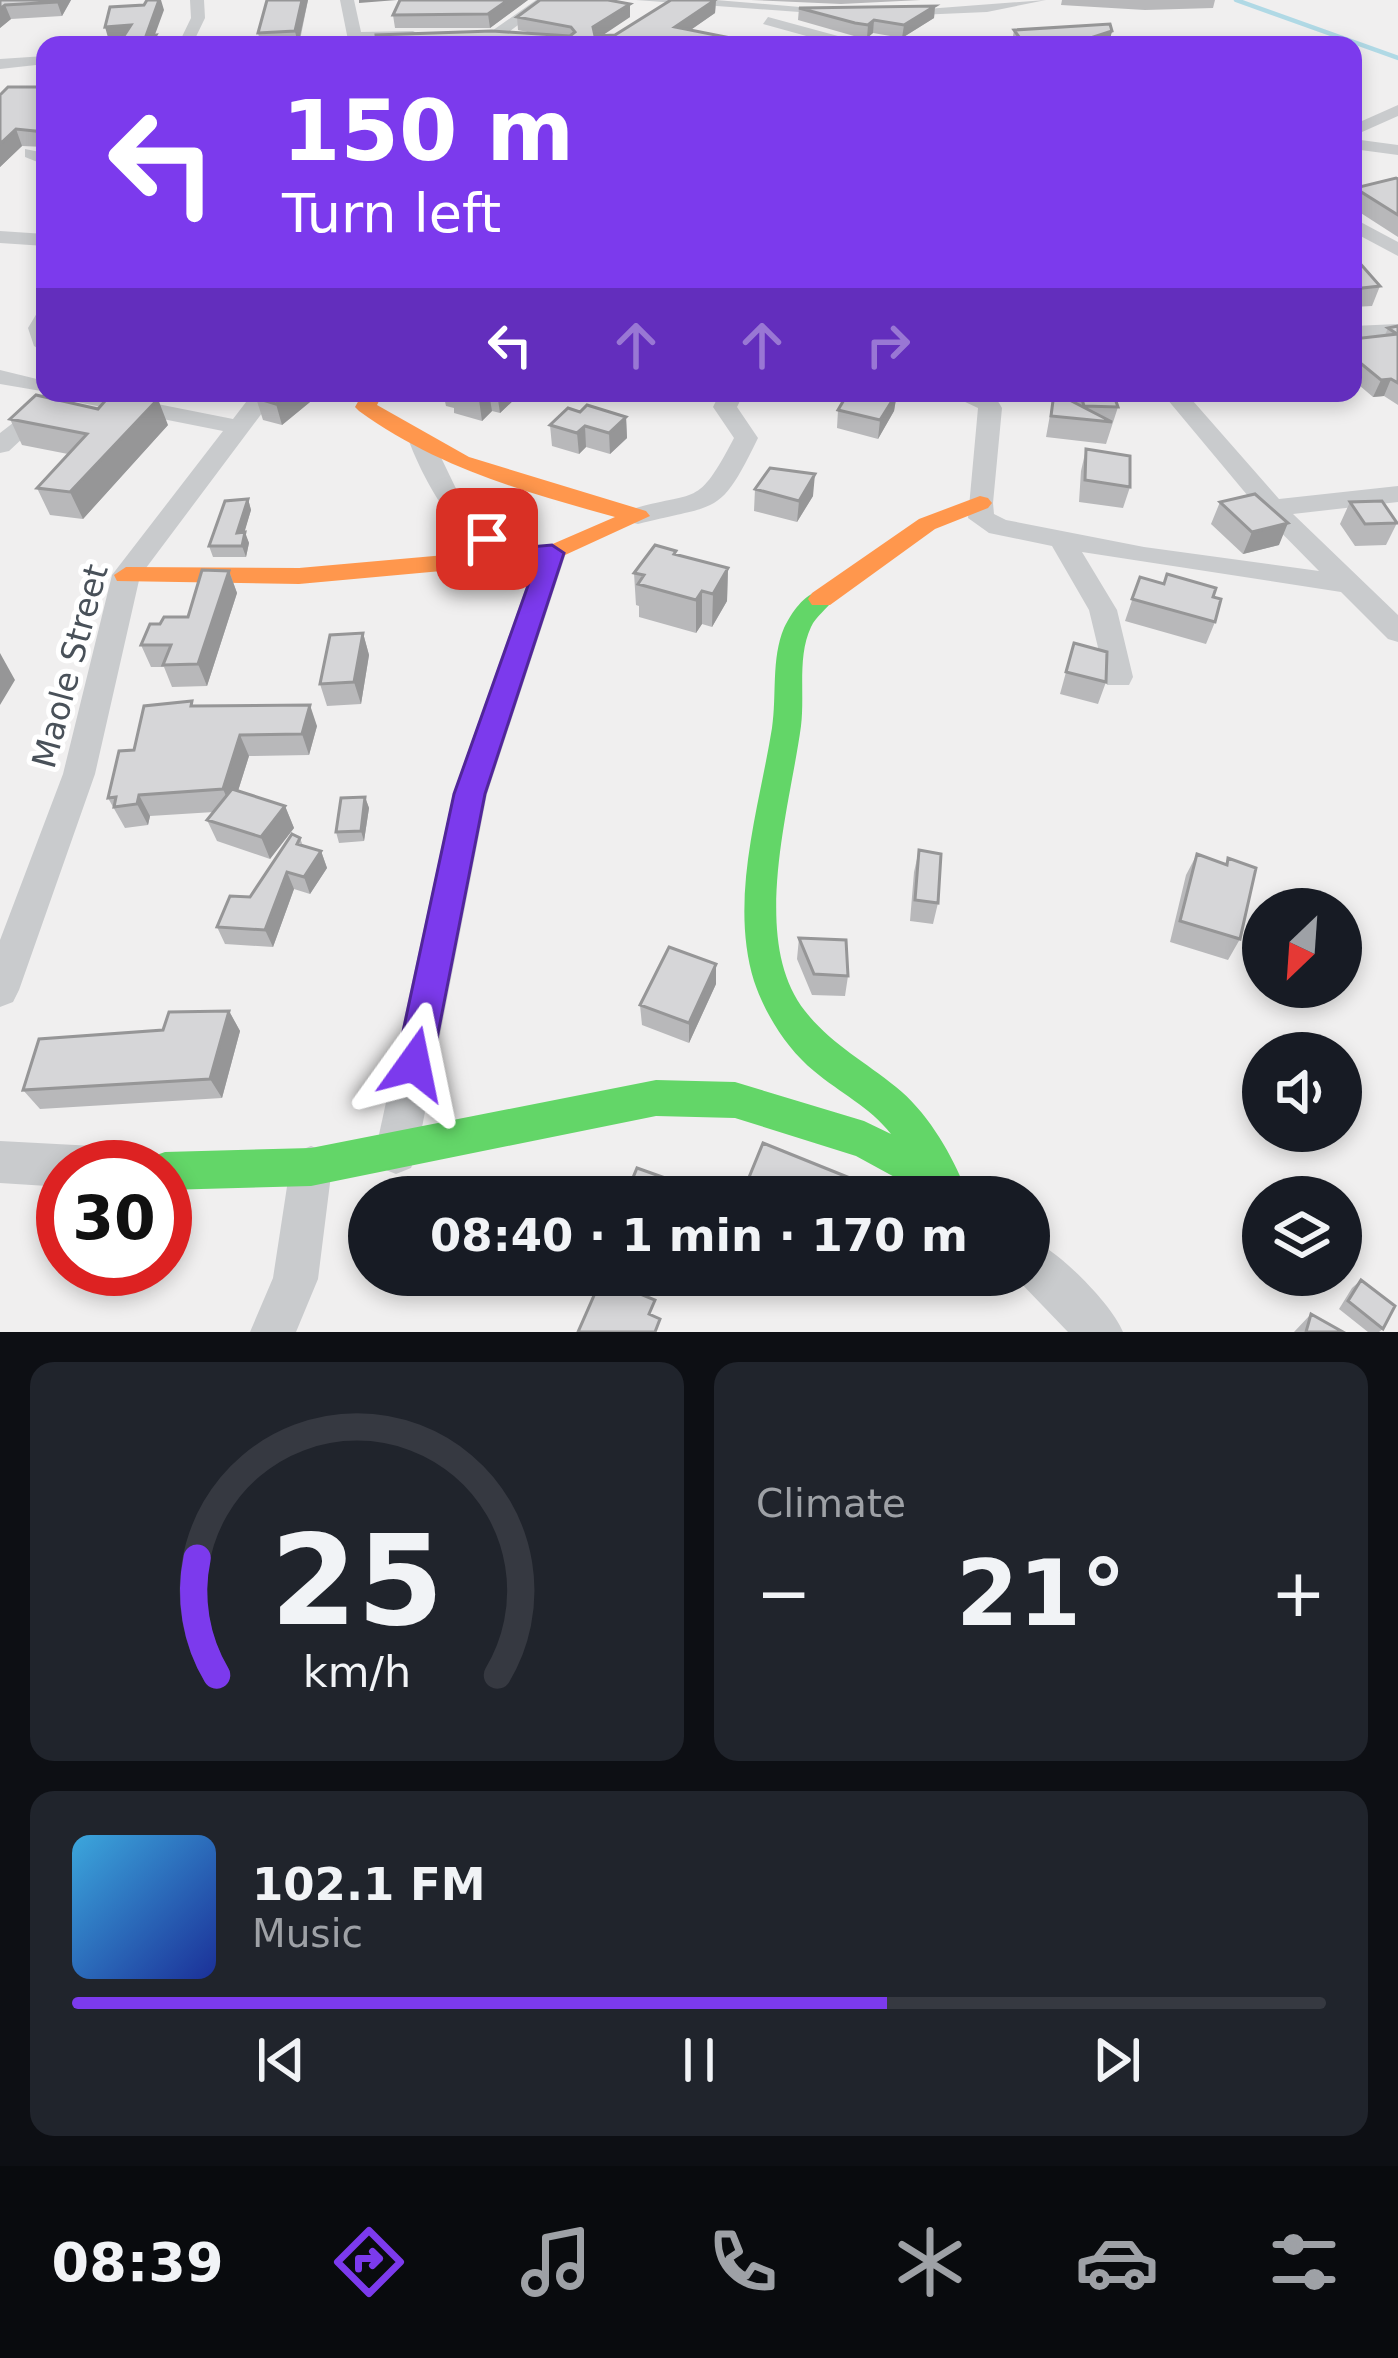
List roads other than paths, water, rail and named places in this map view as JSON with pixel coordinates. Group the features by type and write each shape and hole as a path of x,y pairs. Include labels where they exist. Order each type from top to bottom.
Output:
{"street":[{"path":"189,36 198,18 197,0"},
{"path":"347,0 353,36"},
{"path":"471,36 494,36 544,0"},
{"path":"643,0 722,8 862,12"},
{"path":"885,12 987,8 1039,0"},
{"path":"649,16 670,2"},
{"path":"722,8 823,36"},
{"path":"414,36 426,35"},
{"path":"0,64 36,61"},
{"path":"1362,127 1398,110"},
{"path":"1362,145 1398,149"},
{"path":"1362,229 1398,250"},
{"path":"0,237 36,239"},
{"path":"1362,333 1398,331"},
{"path":"0,377 36,386"},
{"path":"0,446 47,402"},
{"path":"112,402 242,428"},
{"name":"Maole Street","path":"0,990 79,774 126,575 169,513 259,402"},
{"path":"369,402 366,407 379,420 476,466 638,516"},
{"path":"126,575 299,576 552,553 638,516 668,505 704,502 715,493 746,438 728,416 727,402"},
{"path":"986,402 990,408 981,518 1062,541 1344,583"},
{"path":"1182,402 1272,508 1398,632"},
{"path":"422,441 436,487 461,520 513,557"},
{"path":"1272,508 1398,494"},
{"path":"942,1176 893,1108 817,1052 785,1012 761,935 761,878 788,718 788,660 794,633 807,609 927,524 980,503"},
{"path":"1062,541 1103,610 1118,677"},
{"path":"396,1153 470,794 552,553"},
{"path":"192,1170 311,1167 656,1098 735,1100 864,1140 927,1176"},
{"path":"0,1162 36,1164"},
{"path":"273,1332 295,1280 311,1167"},
{"path":"1050,1281 1100,1332"}],"waterway":[{"path":"1236,0 1337,36"},
{"path":"1362,45 1398,58"}]}
